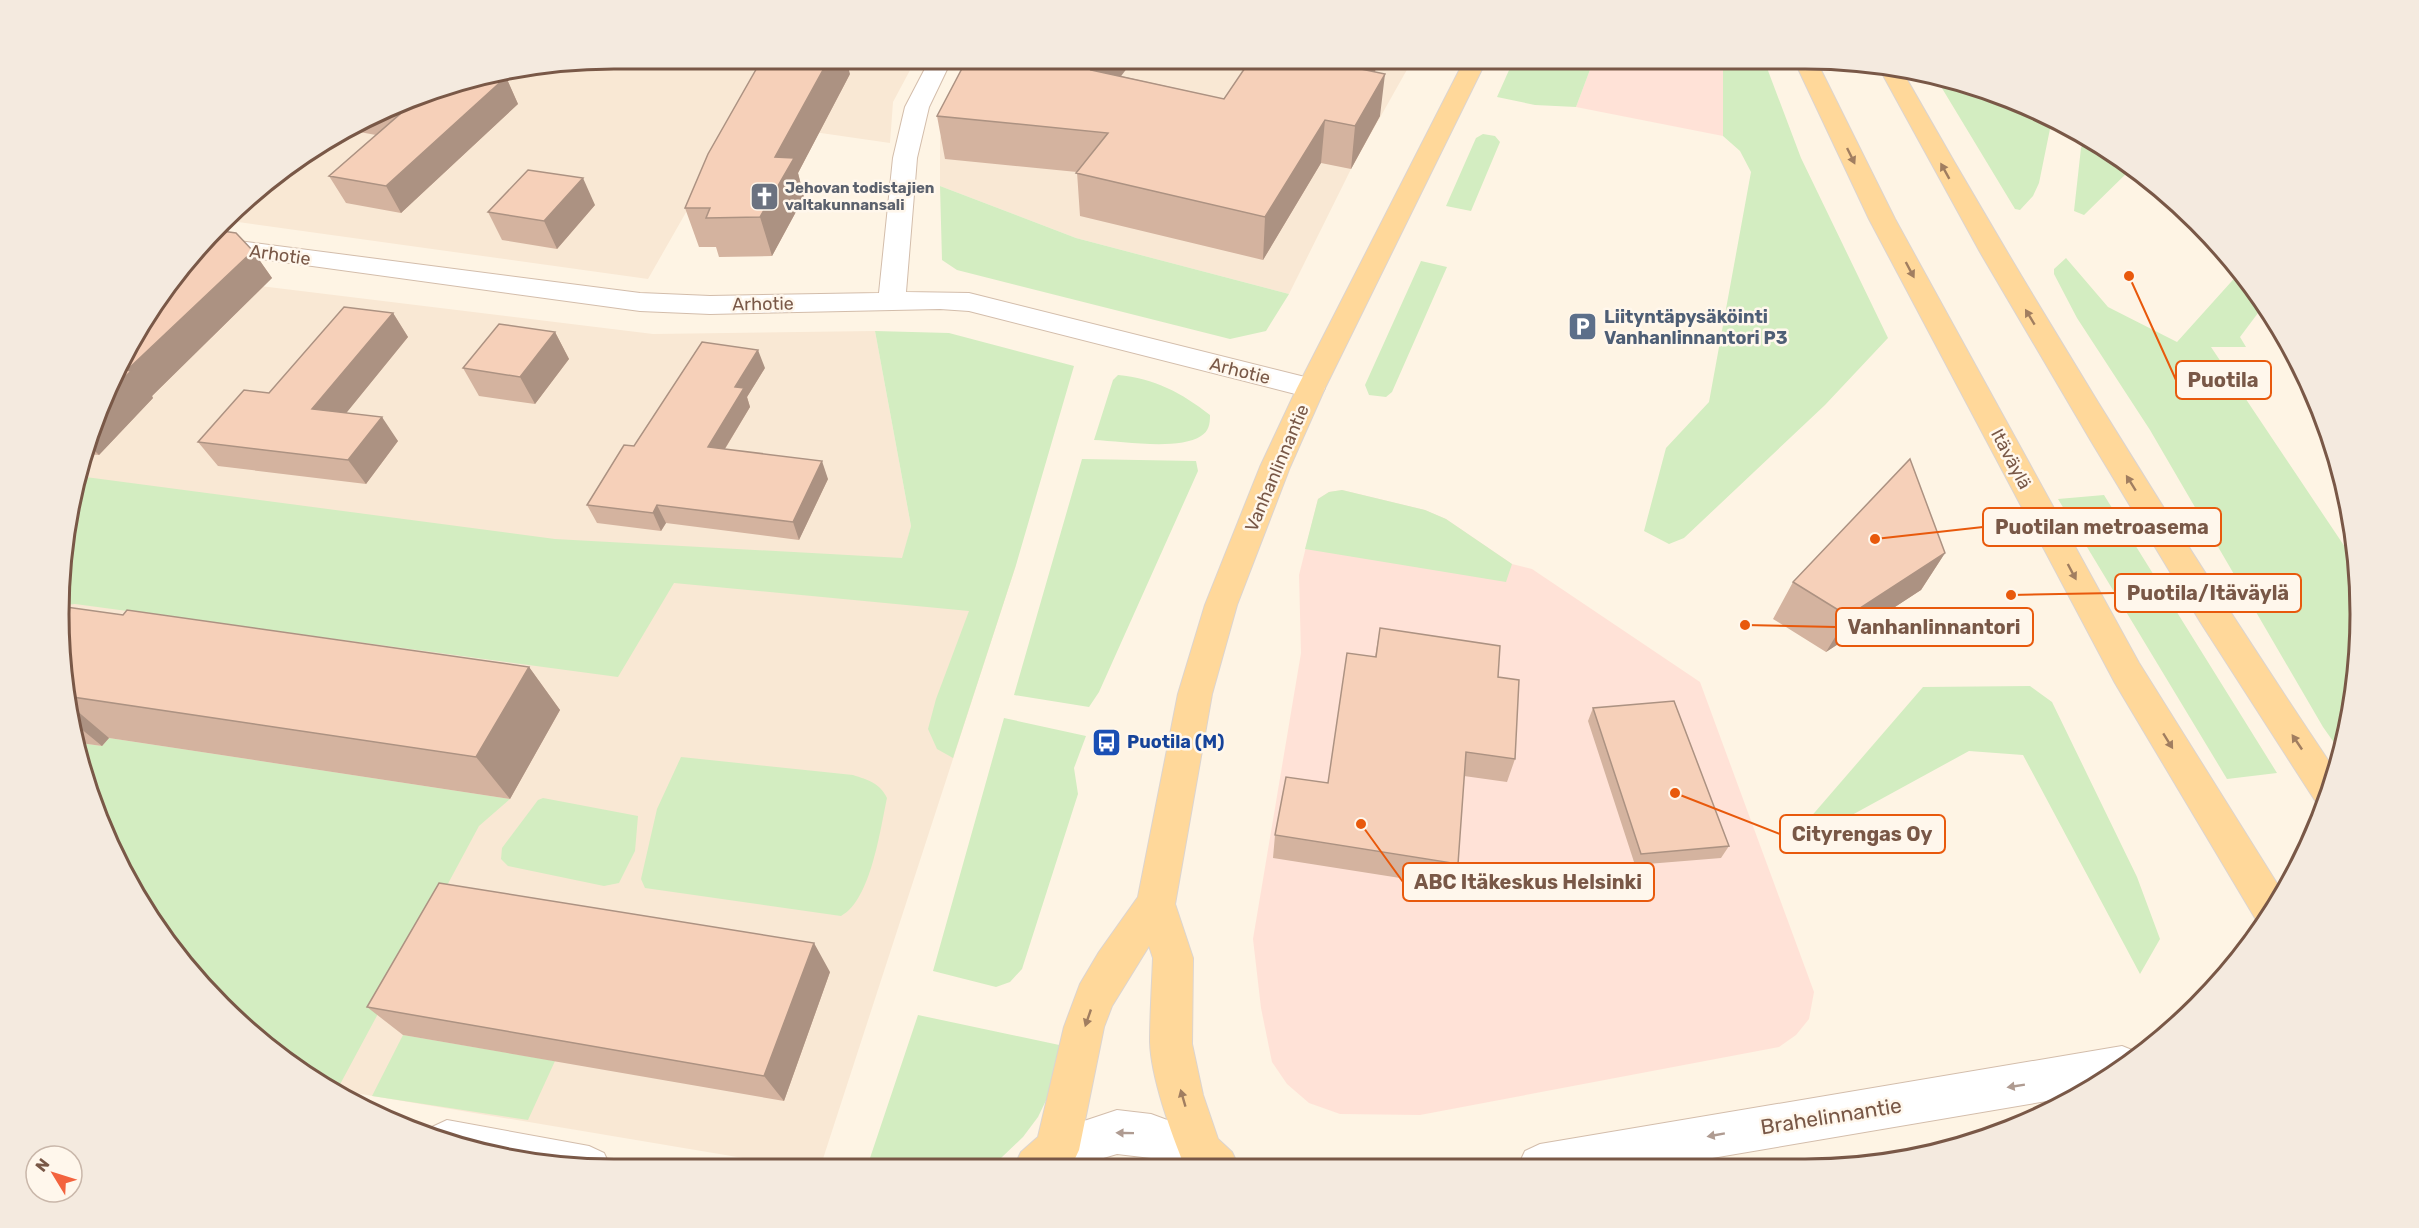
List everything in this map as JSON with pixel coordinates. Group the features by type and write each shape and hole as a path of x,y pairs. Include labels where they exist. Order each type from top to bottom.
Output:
{"main road":[{"name":"Vanhanlinnantie","path":"1046,1158 1094,998 1113,965 1156,904 1195,694 1221,606 1275,467 1311,388 1471,69"},
{"name":"Itäväylä","path":"1809,69 1882,219 2121,663 2267,902"},
{"path":"1893,76 1974,223 2073,391 2240,658 2323,782"},
{"name":"Vanhanlinnantie","path":"1156,904 1173,958 1171,1044 1182,1095 1209,1159"}],"street":[{"path":"892,301 905,158 917,107 935,69"},
{"name":"Arhotie","path":"213,246 640,302 711,305 892,301 969,302 1311,388"},
{"name":"Brahelinnantie","path":"1581,1159 2103,1070"},
{"name":"Vanhanlinnantie","path":"1046,1158 1117,1132 1151,1136 1207,1159"}],"shaded area":[{"path":"614,69 911,69 893,102 890,143 738,121 648,279 237,222 255,204 311,161 373,125 439,98 508,79 578,70"},
{"path":"969,69 1407,69 1351,169 1289,294 1076,238 940,186 940,138 952,105"},
{"path":"1590,69 1723,69 1723,136 1576,107"},
{"path":"186,277 653,334 875,331 911,526 903,557 1016,565 823,1159 749,1159 354,1093 311,1067 255,1024 204,973 161,917 125,855 110,823 88,755 79,720 70,650 70,578 79,508 110,405 142,341"},
{"path":"1342,490 1425,510 1446,519 1512,564 1532,569 1700,682 1814,992 1809,1019 1796,1035 1779,1047 1420,1115 1340,1114 1309,1103 1287,1084 1272,1062 1261,1008 1253,939 1301,653 1299,575 1318,499 1329,492"}],"green space":[{"path":"1510,69 1590,69 1576,107 1535,105 1497,97"},
{"path":"1723,69 1767,69 1801,158 1888,338 1825,405 1684,538 1669,544 1644,531 1666,448 1709,402 1751,172 1740,151 1723,136"},
{"path":"1941,87 2014,110 2050,127 2039,183 2033,196 2020,210 2015,209"},
{"path":"1483,134 1495,136 1500,142 1471,211 1446,206 1476,138"},
{"path":"2083,145 2126,174 2084,215 2074,211"},
{"path":"940,186 1076,238 1289,294 1266,331 1230,339 957,270 942,260"},
{"path":"2066,258 2108,307 2177,342 2234,279 2259,312 2240,337 2246,347 2211,347 2346,548 2349,578 2349,650 2340,720 2334,743 2150,430 2077,318 2054,274 2054,269"},
{"path":"1421,261 1447,267 1392,392 1386,397 1369,395 1365,385"},
{"path":"875,331 949,333 1074,366 1016,565 953,758 937,749 928,729 936,699 969,611 674,583 618,677 69,605 74,543 79,508 87,477 555,539 902,558 911,526"},
{"path":"1118,375 1156,383 1189,400 1210,415 1207,430 1191,441 1178,443 1149,444 1094,440 1113,380"},
{"path":"1082,459 1196,461 1198,471 1099,692 1089,707 1014,695"},
{"path":"1342,490 1425,510 1446,519 1512,564 1506,582 1305,549 1318,499 1329,492"},
{"path":"2104,495 2277,773 2227,779 2058,499"},
{"path":"2030,686 2052,702 2137,877 2160,939 2140,974 2023,755 1969,751 1819,833 1809,819 1923,687"},
{"path":"1004,718 1086,736 1074,768 1078,794 1022,969 1010,982 996,987 933,971"},
{"path":"109,738 510,799 479,826 340,1085 311,1067 255,1024 204,973 161,917 125,855 98,789 85,744 102,746"},
{"path":"681,757 853,775 877,785 887,798 881,828 867,880 851,908 841,916 645,888 641,879 657,809"},
{"path":"543,798 638,816 635,851 619,883 604,886 508,866 501,859 502,848 538,800"},
{"path":"918,1015 1064,1046 1053,1086 1038,1117 1023,1137 1001,1158 870,1159"},
{"path":"403,1035 555,1061 528,1120 372,1096"}],"building":[{"path":"756,69 823,69 775,157 794,158 760,217 706,218 710,208 685,208 708,154"},
{"path":"962,69 1092,69 1224,99 1244,69 1361,69 1385,74 1355,126 1325,120 1265,217 1076,173 1108,133 937,116"},
{"path":"502,81 386,186 329,176 400,114 397,114 439,98"},
{"path":"528,170 583,178 544,221 488,212"},
{"path":"226,232 236,233 253,251 127,370 131,371 122,380 142,341 182,282"},
{"path":"344,307 393,313 312,409 382,417 348,460 198,442 244,390 269,393"},
{"path":"499,324 555,332 520,377 463,368"},
{"path":"702,342 758,350 735,387 744,388 708,447 822,461 793,522 657,505 653,513 587,505 624,445 634,446"},
{"path":"1910,459 1945,553 1848,616 1793,582"},
{"path":"69,607 123,615 127,610 529,667 476,757 76,697 70,650"},
{"path":"1380,628 1500,646 1498,677 1519,680 1515,759 1466,752 1458,864 1275,835 1286,777 1328,783 1347,653 1376,657"},
{"path":"1674,701 1729,846 1641,854 1593,708"},
{"path":"439,883 814,943 764,1076 367,1007"}],"place":[{"name":"Jehovan todistajien valtakunnansali","path":"764,197"},
{"name":"Puotila","path":"2129,276"},
{"name":"Liityntäpysäköinti Vanhanlinnantori P3","path":"1583,327"},
{"name":"Puotilan metroasema","path":"1875,539"},
{"name":"Puotila/Itäväylä","path":"2011,595"},
{"name":"Vanhanlinnantori","path":"1745,625"},
{"name":"Puotila (M)","path":"1106,742"},
{"name":"Cityrengas Oy","path":"1675,793"},
{"name":"ABC Itäkeskus Helsinki","path":"1361,824"}]}
